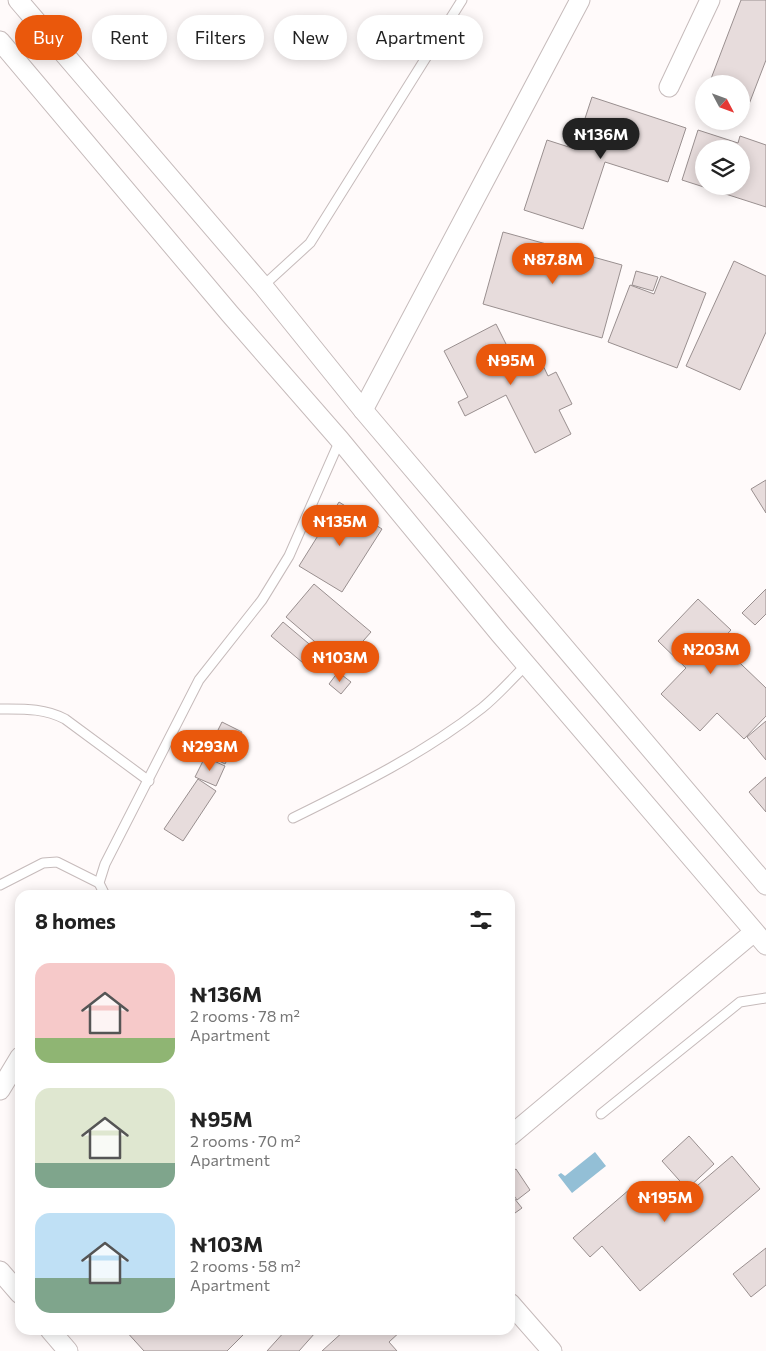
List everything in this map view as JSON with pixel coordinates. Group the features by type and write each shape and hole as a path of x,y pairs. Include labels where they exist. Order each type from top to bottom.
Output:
{"street":[{"path":"18,0 263,286 362,410 766,885"},
{"path":"362,410 580,0"},
{"path":"670,87 710,0"},
{"path":"0,41 230,314 340,440 526,665 760,938 515,1132"},
{"path":"0,1090 15,1065"},
{"path":"0,1271 15,1288"},
{"path":"515,1309 552,1351"},
{"path":"54,1335 68,1351"}],"lane":[{"path":"263,286 310,243 462,0"},
{"path":"99,883 105,864 199,680 262,600 289,556 340,440"},
{"path":"293,818 380,775 436,740 483,707 526,665"},
{"path":"0,709 35,709 52,712 66,719 149,781"},
{"path":"0,885 43,863 56,862 99,883 102,890"},
{"path":"601,1114 740,1002 766,998"}],"water":[{"path":"595,1152 606,1166 572,1193 558,1175 561,1173 565,1176"}],"building":[{"path":"741,0 766,0 766,60 750,102 750,75 712,75"},
{"path":"592,97 686,128 668,182 605,162 583,229 524,210 547,140 575,149"},
{"path":"698,130 729,140 695,140 695,184 682,180"},
{"path":"740,136 766,145 766,207 729,195 750,195 750,140 739,140"},
{"path":"503,232 622,265 602,338 483,304"},
{"path":"734,261 766,276 766,332 740,390 686,366"},
{"path":"636,271 658,277 653,291 632,285"},
{"path":"661,276 706,293 677,368 608,342 630,285 654,294"},
{"path":"496,324 517,366 538,355 548,376 556,372 572,404 559,410 571,434 535,453 506,395 465,416 458,402 468,397 444,351"},
{"path":"766,480 766,513 751,489"},
{"path":"339,502 382,529 342,592 299,566"},
{"path":"314,584 371,632 342,665 286,617"},
{"path":"766,589 766,614 755,625 742,613"},
{"path":"698,599 731,630 719,643 766,688 766,716 744,739 717,713 700,731 661,694 686,668 658,641"},
{"path":"283,622 321,654 309,668 271,636"},
{"path":"338,672 351,682 341,694 329,684"},
{"path":"766,721 766,760 747,737"},
{"path":"222,722 242,732 225,764 206,754"},
{"path":"205,757 225,766 216,786 195,777"},
{"path":"766,777 766,812 749,792"},
{"path":"198,779 216,791 183,841 164,829"},
{"path":"689,1136 714,1164 687,1189 662,1161"},
{"path":"732,1156 760,1189 640,1291 602,1246 590,1257 573,1238 637,1183 664,1214"},
{"path":"515,1170 530,1190 517,1200 515,1197"},
{"path":"515,1199 522,1208 515,1213"},
{"path":"766,1248 766,1285 751,1297 733,1274"},
{"path":"130,1335 243,1335 227,1351 144,1351"},
{"path":"281,1335 313,1335 299,1351 267,1351"},
{"path":"340,1335 397,1335 389,1342 397,1351 322,1351"}]}
